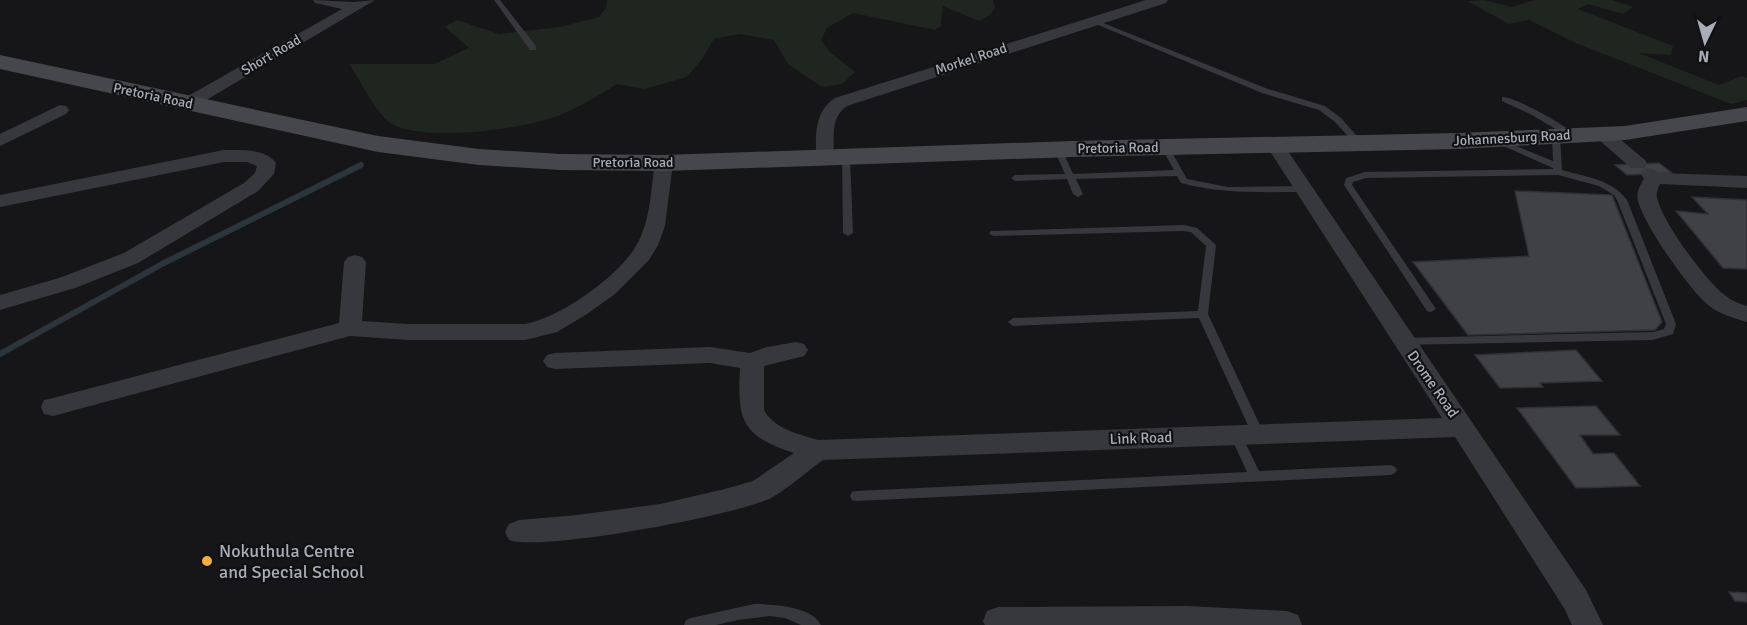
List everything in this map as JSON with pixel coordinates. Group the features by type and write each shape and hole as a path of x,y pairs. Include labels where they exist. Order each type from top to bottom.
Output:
{"main road":[{"name":"Pretoria Road","path":"0,62 324,134 424,151 561,162 664,163 1058,149 1275,145"},
{"name":"Johannesburg Road","path":"1275,145 1359,144 1603,134 1672,127 1747,114"}],"street":[{"path":"320,0 362,3"},
{"name":"Morkel Road","path":"836,157 826,122 834,105 862,94 1161,0"},
{"name":"Short Road","path":"187,104 362,3"},
{"path":"0,141 60,110"},
{"path":"1603,134 1647,172 1747,182"},
{"name":"Drome Road","path":"1275,145 1404,342 1463,427 1575,599 1588,625"},
{"path":"0,201 224,156 250,156 267,163 267,171 251,187 131,258 67,283 0,303"},
{"path":"53,407 351,328 408,332 525,332 542,329 556,323 615,282 641,258 653,230 664,163"},
{"path":"1647,172 1649,204 1668,237 1709,294 1728,307 1747,314"},
{"path":"351,328 355,262"},
{"path":"555,361 710,355 752,362 767,355 796,350"},
{"path":"752,362 753,413 766,430 784,439 818,450"},
{"name":"Link Road","path":"818,450 1463,427"},
{"path":"519,532 577,527 660,515 725,500 761,489 818,450"},
{"path":"998,621 1187,620 1287,625"}],"lane":[{"path":"497,0 533,48"},
{"path":"1093,21 1265,91 1322,108 1338,120 1359,144"},
{"path":"1505,99 1535,113 1564,136 1558,169"},
{"path":"1404,342 1653,336 1669,331 1671,324 1622,200 1611,188 1558,169 1491,139"},
{"path":"1164,147 1184,181 1212,188 1303,189"},
{"path":"1058,149 1078,194"},
{"path":"836,157 848,233"},
{"path":"1431,309 1348,185 1349,180 1365,175 1558,169"},
{"path":"1479,172 1487,183"},
{"path":"1015,178 1178,173"},
{"path":"994,233 1184,228 1194,230 1211,245 1203,314 1247,435 1255,476"},
{"path":"1013,322 1203,314"},
{"path":"856,496 1391,470"},
{"path":"691,625 747,611 771,608 787,610 802,616 814,625"}],"shaded area":[{"path":"607,0 993,0 995,8 990,15 979,21 943,6 941,26 935,30 853,13 827,28 821,40 830,52 855,72 842,84 822,87 788,64 774,40 739,34 714,39 702,59 687,77 644,89 617,84 560,115 524,125 475,132 427,133 407,130 392,124 380,113 349,64 434,64 469,48 445,27 457,20 499,34 560,27 599,17 606,8"},
{"path":"1484,0 1512,7 1535,0 1612,0 1633,7 1623,14 1588,4 1578,9 1673,46 1671,55 1639,53 1719,85 1742,76 1747,78 1747,100 1731,104 1576,43 1529,20 1509,24 1467,1"}],"building":[{"path":"1659,163 1672,173 1627,175 1615,165"},
{"path":"1515,191 1612,195 1662,322 1655,330 1468,335 1413,262 1529,256"},
{"path":"1692,197 1747,200 1747,269 1723,268 1676,211 1708,214"},
{"path":"1576,350 1602,381 1540,383 1543,387 1500,388 1475,355"},
{"path":"1596,406 1620,435 1580,435 1593,454 1614,453 1640,486 1576,488 1517,408"},
{"path":"1729,592 1747,593 1747,602 1735,601"}],"waterway":[{"path":"0,354 164,263 361,165"}],"place":[{"name":"Nokuthula Centre and Special School","path":"207,561"}]}
